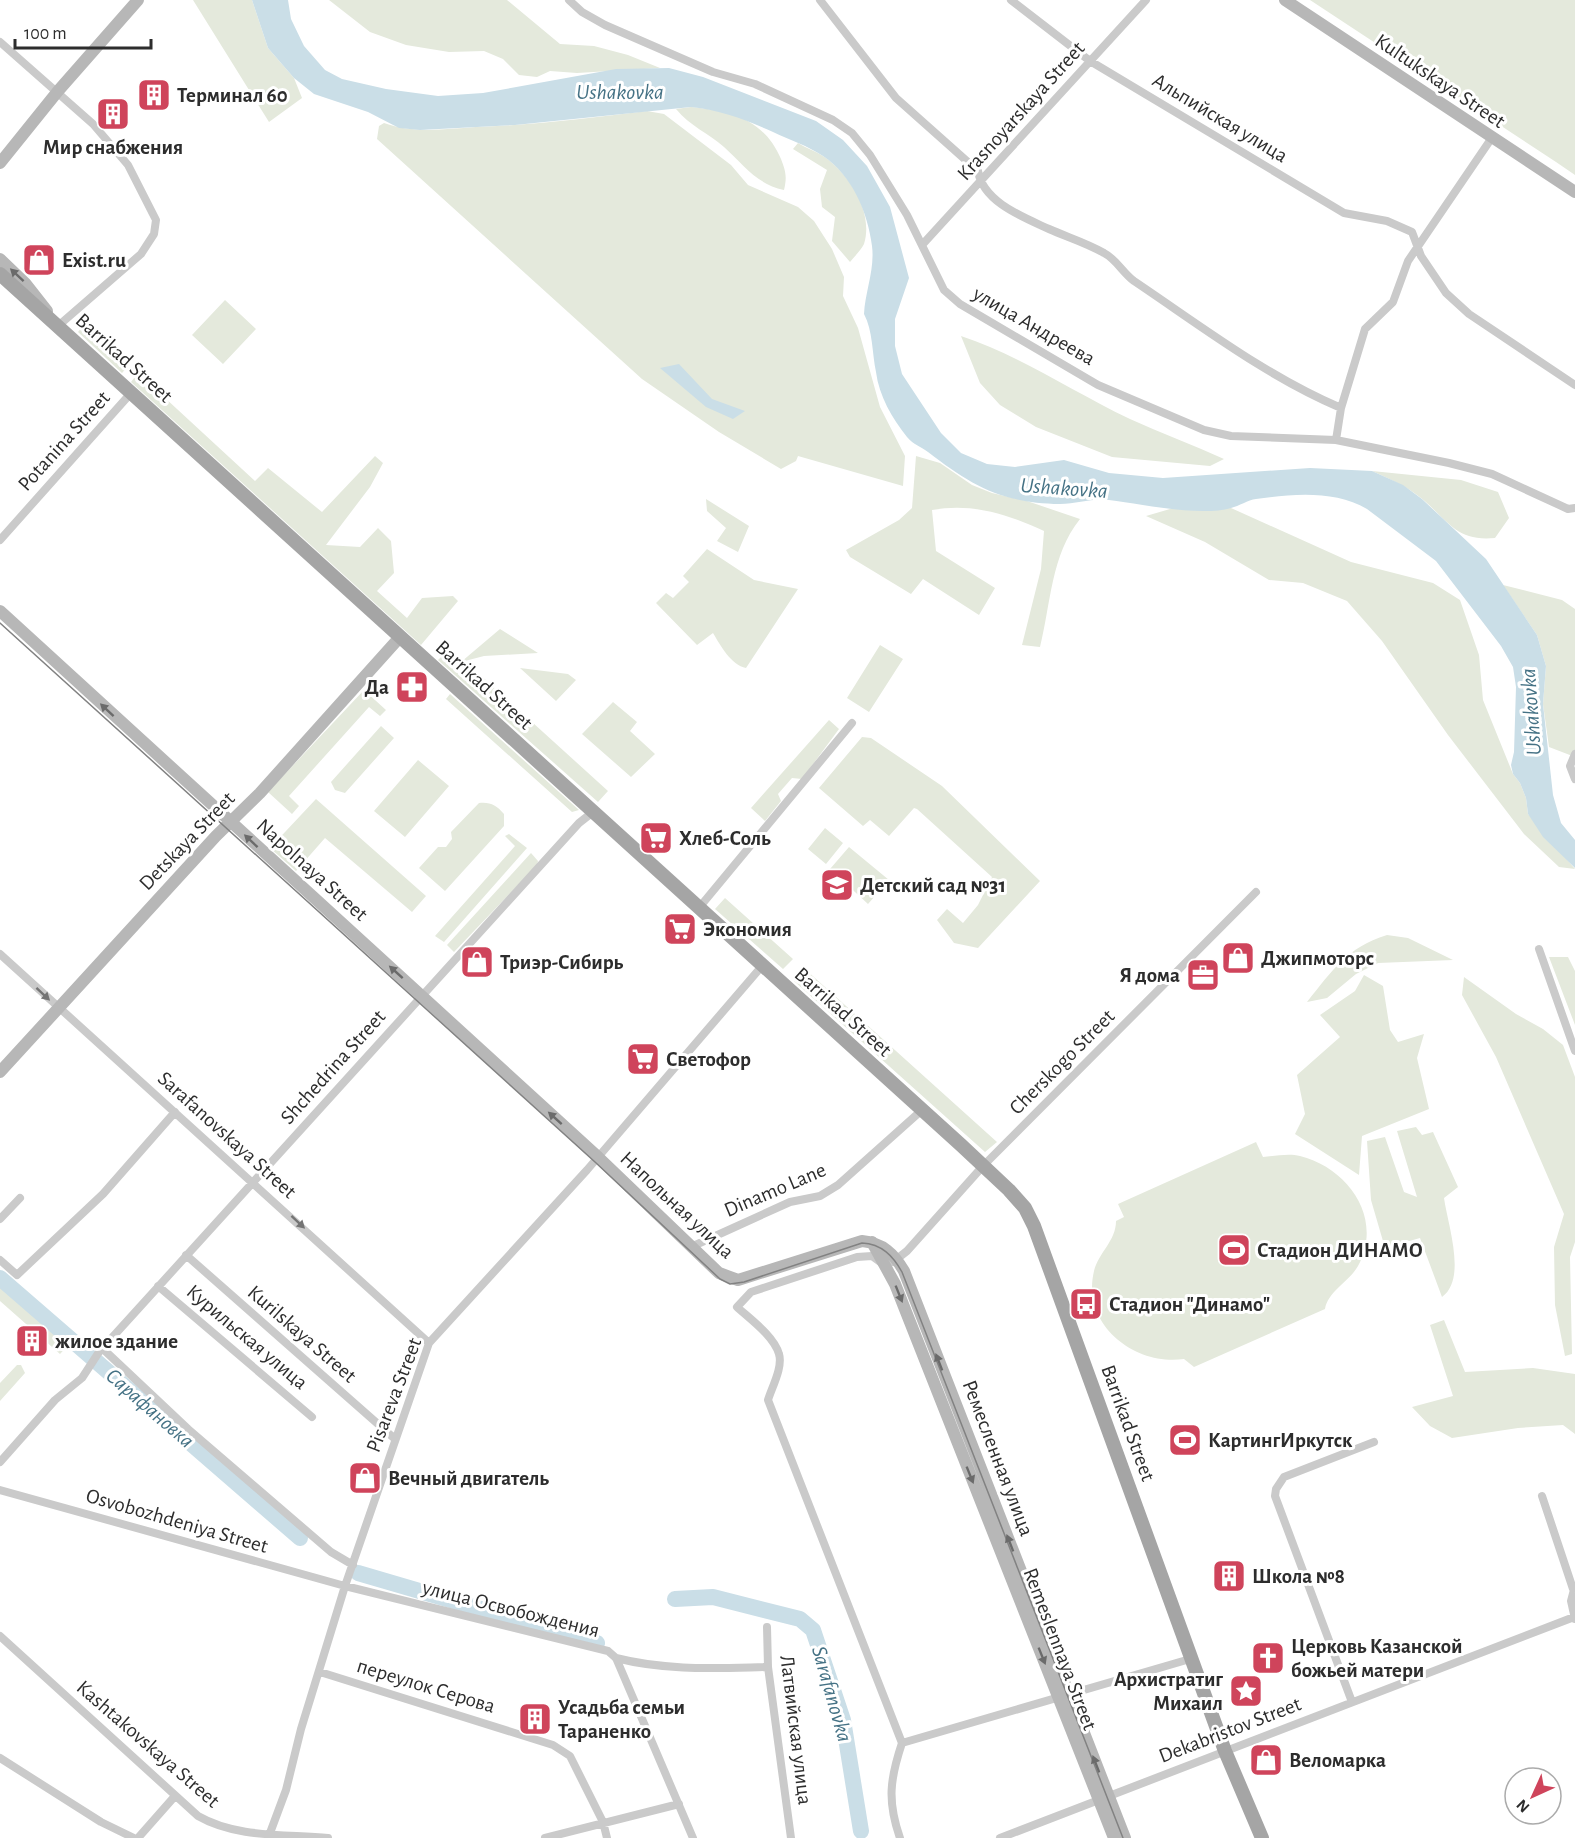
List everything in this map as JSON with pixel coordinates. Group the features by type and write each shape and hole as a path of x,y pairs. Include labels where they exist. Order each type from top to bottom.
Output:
{"main road":[{"name":"Barrikad Street","path":"0,274 922,1110 1025,1208 1034,1226 1190,1659 1225,1751 1262,1838"}],"street":[{"path":"0,163 58,91 138,0"},
{"name":"улица Андреева","path":"570,0 582,12 670,55 713,72 755,84 833,120 852,133 870,155 907,215 944,290 960,304 1098,384 1217,434 1336,440 1492,474 1571,509"},
{"path":"820,0 888,89 978,171 980,183 999,202 1018,215 1106,254 1131,279 1296,389 1341,408"},
{"name":"Альпийская улица","path":"1011,0 1090,61 1344,213 1387,221 1412,232 1421,256 1446,293 1469,314 1575,385"},
{"name":"Krasnoyarskaya Street","path":"922,245 1146,0"},
{"name":"Kultukskaya Street","path":"1285,0 1491,139 1575,192"},
{"path":"0,42 93,124 128,165 154,212 156,227 149,244 141,254 58,326 25,283 0,259"},
{"path":"0,151 58,91"},
{"path":"1336,440 1341,408 1365,329 1393,302 1408,261 1491,139"},
{"name":"Potanina Street","path":"0,540 131,393"},
{"name":"Napolnaya Street","path":"0,611 598,1158"},
{"name":"Detskaya Street","path":"0,1072 400,637"},
{"path":"698,909 852,723"},
{"path":"1575,754 1570,766 1575,779"},
{"name":"Shchedrina Street","path":"0,1462 55,1400 82,1378 100,1349 576,826 593,812"},
{"name":"Cherskogo Street","path":"892,1263 983,1166 1256,892"},
{"path":"1539,949 1575,1051"},
{"name":"Sarafanovskaya Street","path":"0,954 429,1343"},
{"name":"Pisareva Street","path":"270,1833 286,1790 301,1729 345,1586 429,1343 598,1158 762,966"},
{"name":"Dinamo Lane","path":"691,1246 790,1202 820,1196 838,1185 922,1110"},
{"path":"0,1260 17,1275 103,1194 175,1112"},
{"name":"Напольная улица","path":"598,1158 719,1273 730,1279 738,1280 853,1244 872,1242 881,1245 892,1263"},
{"path":"0,1219 20,1198"},
{"name":"Kurilskaya Street","path":"186,1255 395,1439"},
{"path":"892,1263 872,1256 857,1257 751,1292 737,1306 771,1341 779,1354 779,1366 768,1401 902,1743 893,1770 890,1796 900,1838"},
{"name":"Ремесленная улица","path":"892,1263 904,1272 1103,1798 1125,1838"},
{"name":"Курильская улица","path":"158,1286 312,1417"},
{"name":"Osvobozhdeniya Street","path":"100,1349 188,1429 331,1552 353,1565"},
{"path":"1352,1702 1275,1496 1276,1489 1284,1477 1374,1442"},
{"name":"Osvobozhdeniya Street","path":"0,1490 345,1586"},
{"path":"1542,1496 1574,1587 1571,1600 1575,1618"},
{"name":"улица Освобождения","path":"345,1586 608,1651 616,1658 693,1838"},
{"name":"Dekabristov Street","path":"1000,1838 1575,1618"},
{"name":"Латвийская улица","path":"767,1627 768,1667 791,1838"},
{"name":"Kashtakovskaya Street","path":"0,1636 198,1816 216,1826 235,1831 328,1838"},
{"path":"616,1658 682,1669 768,1667"},
{"path":"902,1743 1190,1659"},
{"name":"переулок Серова","path":"320,1672 553,1745 570,1756 603,1822 607,1838"},
{"path":"0,1758 101,1822 136,1838 176,1796"},
{"path":"1103,1798 1114,1838"},
{"path":"545,1838 679,1804"}],"shaded area":[{"path":"193,0 252,0 268,48 294,78 302,98 269,122"},
{"path":"329,0 507,0 560,44 594,46 628,55 660,68 577,73 550,71 537,77 519,75 503,59 484,51 449,52 406,45 370,32"},
{"path":"1310,0 1575,0 1575,175 1556,162"},
{"path":"691,107 720,111 745,119 756,126 774,145 781,159 786,178 784,190 758,179 724,147 676,109"},
{"path":"647,111 664,114 731,165 748,185 798,207 814,221 832,249 844,277 843,296 858,328 880,407 905,456 903,486 798,456 796,461 781,469 719,432 642,379 377,139 379,126 384,123 407,129 441,130 540,123"},
{"path":"798,143 833,163 857,194 865,219 866,232 864,244 850,262 832,241 835,217 822,207 820,189 827,170 793,149"},
{"path":"225,300 256,329 223,364 192,335"},
{"path":"84,325 129,365 122,373 78,332"},
{"path":"961,336 1026,364 1130,419 1224,459 1210,466 1112,457 1036,427 1000,405 980,383"},
{"path":"138,373 255,481 268,468 322,512 375,456 383,463 370,487 326,545 360,547 378,528 391,541 394,573 377,591 407,618 422,598 453,596 458,601 421,645 131,382"},
{"path":"916,456 940,463 972,485 992,493 1027,501 1080,519 1063,548 1053,580 1040,647 1022,645 1041,569 1044,531 1003,515 976,509 932,510 936,551 995,588 979,615 923,579 911,594 850,557 846,550 899,520 912,508"},
{"path":"1372,471 1461,480 1498,492 1509,518 1495,538 1471,537 1453,528 1410,490"},
{"path":"706,499 749,526 738,552 717,541 726,528 707,511"},
{"path":"1231,508 1351,562 1433,583 1460,600 1479,655 1483,700 1513,774 1520,783 1526,798 1528,814 1575,869 1559,867 1524,834 1448,735 1382,641 1347,601 1303,583 1269,580 1205,542 1146,516 1170,509"},
{"path":"707,549 754,580 798,589 746,668 731,659 713,633 697,645 656,603 666,593 673,598 689,582 683,576"},
{"path":"1503,585 1562,600 1575,609 1575,757 1549,747 1543,704 1546,666 1537,635"},
{"path":"500,629 538,653 484,656 461,662"},
{"path":"880,645 903,659 869,712 847,698"},
{"path":"445,653 478,673 608,791 598,802 438,660"},
{"path":"520,668 568,674 576,680 556,701"},
{"path":"364,690 386,710 380,716 369,707 289,796 299,806 292,814 268,792"},
{"path":"450,694 579,810 572,812 446,699"},
{"path":"613,702 637,722 630,731 655,754 631,777 582,734"},
{"path":"829,720 839,729 802,779 792,778 778,794 781,801 765,821 751,808"},
{"path":"381,726 394,738 345,793 335,790 331,782"},
{"path":"862,737 871,738 942,786 1040,881 978,948 954,943 937,920 947,909 963,923 978,905 992,877 917,809 914,808 889,836 870,820 863,826 819,788"},
{"path":"418,760 449,786 405,837 374,811"},
{"path":"316,799 426,896 412,912 325,838 296,871 270,848"},
{"path":"479,803 490,804 498,808 504,814 504,826 445,891 419,868 438,847 446,847 452,839 451,832"},
{"path":"825,828 843,843 826,864 808,849"},
{"path":"509,834 527,848 444,942 435,936 515,846 505,836"},
{"path":"849,847 889,880 868,904 830,869"},
{"path":"531,853 538,861 537,865 454,952 447,945"},
{"path":"725,898 793,959 783,969 715,909"},
{"path":"1387,935 1408,938 1453,960 1378,963 1356,974 1327,998 1307,1002 1341,961 1361,946"},
{"path":"1549,957 1568,957 1575,971 1575,1025"},
{"path":"805,969 997,1142 985,1152 794,981"},
{"path":"1364,975 1383,986 1390,1030 1398,1042 1424,1034 1417,1058 1429,1109 1362,1136 1359,1175 1295,1134 1305,1114 1297,1075 1340,1037 1320,1015 1355,991"},
{"path":"1464,977 1516,1014 1543,1029 1563,1045 1575,1077 1575,1242 1570,1257 1572,1354 1565,1356 1555,1305 1554,1247 1564,1214 1496,1057 1462,995"},
{"path":"1416,1127 1422,1135 1433,1132 1458,1187 1444,1198 1455,1265 1449,1289 1442,1297 1420,1238 1385,1248 1371,1200 1367,1141 1385,1137 1404,1192 1417,1197 1397,1131"},
{"name":"Стадион ДИНАМО","path":"1256,1142 1263,1157 1300,1156 1317,1162 1346,1183 1364,1213 1367,1230 1365,1248 1358,1266 1330,1297 1325,1309 1194,1367 1184,1359 1147,1356 1131,1348 1116,1338 1104,1324 1096,1309 1092,1291 1096,1264 1113,1235 1116,1221 1124,1217 1118,1204"},
{"path":"0,1281 72,1341 60,1354 0,1301"},
{"path":"1444,1320 1465,1372 1533,1368 1575,1374 1575,1434 1563,1425 1518,1428 1452,1438 1430,1426 1412,1407 1453,1396 1430,1325"},
{"path":"17,1365 21,1365 25,1373 0,1401 0,1383"}],"water":[{"name":"Ushakovka","path":"252,0 288,0 291,19 304,46 325,70 342,79 386,89 438,96 483,93 616,69 669,68 703,77 816,121 843,140 867,166 890,207 909,278 895,319 895,346 902,374 941,433 961,453 987,464 1015,467 1064,460 1109,473 1163,478 1310,468 1372,471 1403,485 1422,499 1486,559 1537,635 1546,666 1543,704 1553,795 1561,823 1575,840 1575,868 1543,837 1528,814 1526,798 1520,783 1513,774 1511,765 1514,752 1516,687 1513,667 1501,646 1436,561 1367,509 1341,499 1313,495 1256,499 1231,508 1204,511 1171,509 1109,500 1066,504 1039,503 1004,496 989,490 959,474 912,442 901,430 887,406 880,390 871,335 864,314 873,255 867,221 850,184 842,173 823,156 743,120 713,110 691,107 515,125 420,130 399,128 368,112 314,94 294,78 268,48"},
{"path":"679,364 712,399 745,411 733,419 706,407 660,368"}],"waterway":[{"name":"Сарафановка","path":"0,1278 300,1538"},
{"name":"Сарафановка","path":"358,1573 597,1643"},
{"name":"Sarafanovka","path":"675,1599 713,1597 800,1619 813,1630 843,1720 861,1831"}],"tram line":[{"path":"0,623 595,1162 720,1279 730,1284 744,1282 862,1243 881,1248 891,1256 902,1272 1123,1838"}],"place":[{"name":"Терминал 60","path":"154,95"},
{"name":"Мир снабжения","path":"113,114"},
{"name":"Exist.ru","path":"39,260"},
{"name":"Да","path":"412,687"},
{"name":"Хлеб-Соль","path":"656,838"},
{"name":"Детский сад №31","path":"837,885"},
{"name":"Экономия","path":"680,929"},
{"name":"Джипмоторс","path":"1238,958"},
{"name":"Триэр-Сибирь","path":"477,962"},
{"name":"Я дома","path":"1203,975"},
{"name":"Светофор","path":"643,1059"},
{"name":"Стадион ДИНАМО","path":"1234,1250"},
{"name":"Стадион \"Динамо\"","path":"1086,1304"},
{"name":"жилое здание","path":"32,1341"},
{"name":"КартингИркутск","path":"1185,1440"},
{"name":"Вечный двигатель","path":"365,1478"},
{"name":"Школа №8","path":"1229,1576"},
{"name":"Церковь Казанской божьей матери","path":"1268,1658"},
{"name":"Архистратиг Михаил","path":"1246,1691"},
{"name":"Усадьба семьи Тараненко","path":"535,1719"},
{"name":"Веломарка","path":"1266,1760"}]}
